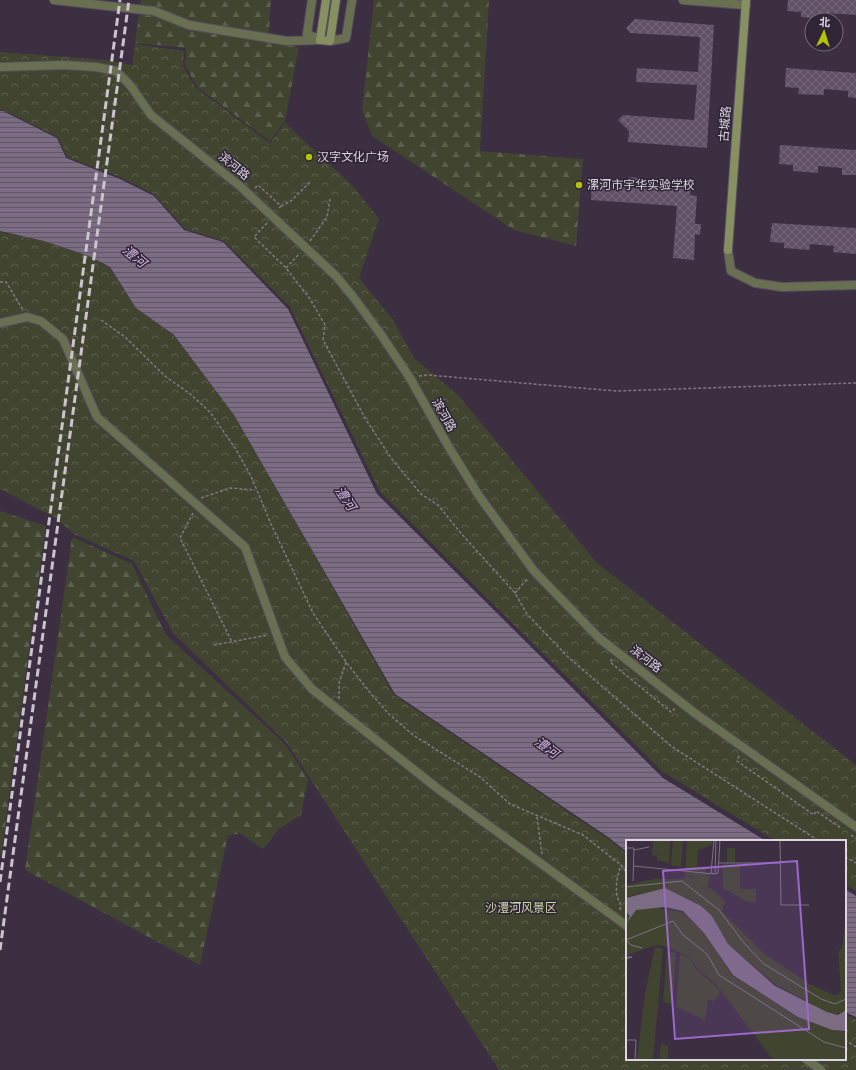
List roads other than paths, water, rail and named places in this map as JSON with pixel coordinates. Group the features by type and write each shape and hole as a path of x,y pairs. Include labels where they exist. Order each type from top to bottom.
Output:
{"street":[{"path":"54,0 154,11 189,24 287,41 330,41 346,38 352,0"},
{"path":"312,0 307,34 320,40"},
{"path":"320,40 326,0"},
{"path":"330,41 336,0"},
{"path":"683,0 746,2"},
{"name":"古城路","path":"746,2 728,250 731,271 755,283 782,287 856,285"},
{"name":"滨河路","path":"0,67 64,65 116,71 130,85 151,114 249,194 336,276 382,336 410,378 447,444 479,496 534,571 605,643 696,714 856,827"},
{"path":"0,323 27,318 42,321 63,339 97,417 245,547 285,657 312,689 436,788 626,925"},
{"path":"807,1060 821,1070"}],"water":[{"name":"澧河","path":"0,111 3,111 57,138 66,158 120,179 154,196 184,230 223,242 288,309 377,494 663,778 764,840 626,840 626,851 608,837 395,694 234,415 174,335 136,308 110,267 89,256 44,241 0,231"},
{"path":"846,890 856,896 856,1017 846,1012"}],"railway":[{"path":"0,882 120,0"},
{"path":"0,950 129,0"}],"place":[{"name":"汉字文化广场","path":"309,157"},
{"name":"漯河市宇华实验学校","path":"579,185"}],"park label":[{"name":"沙澧河风景区","path":"521,908"}]}
